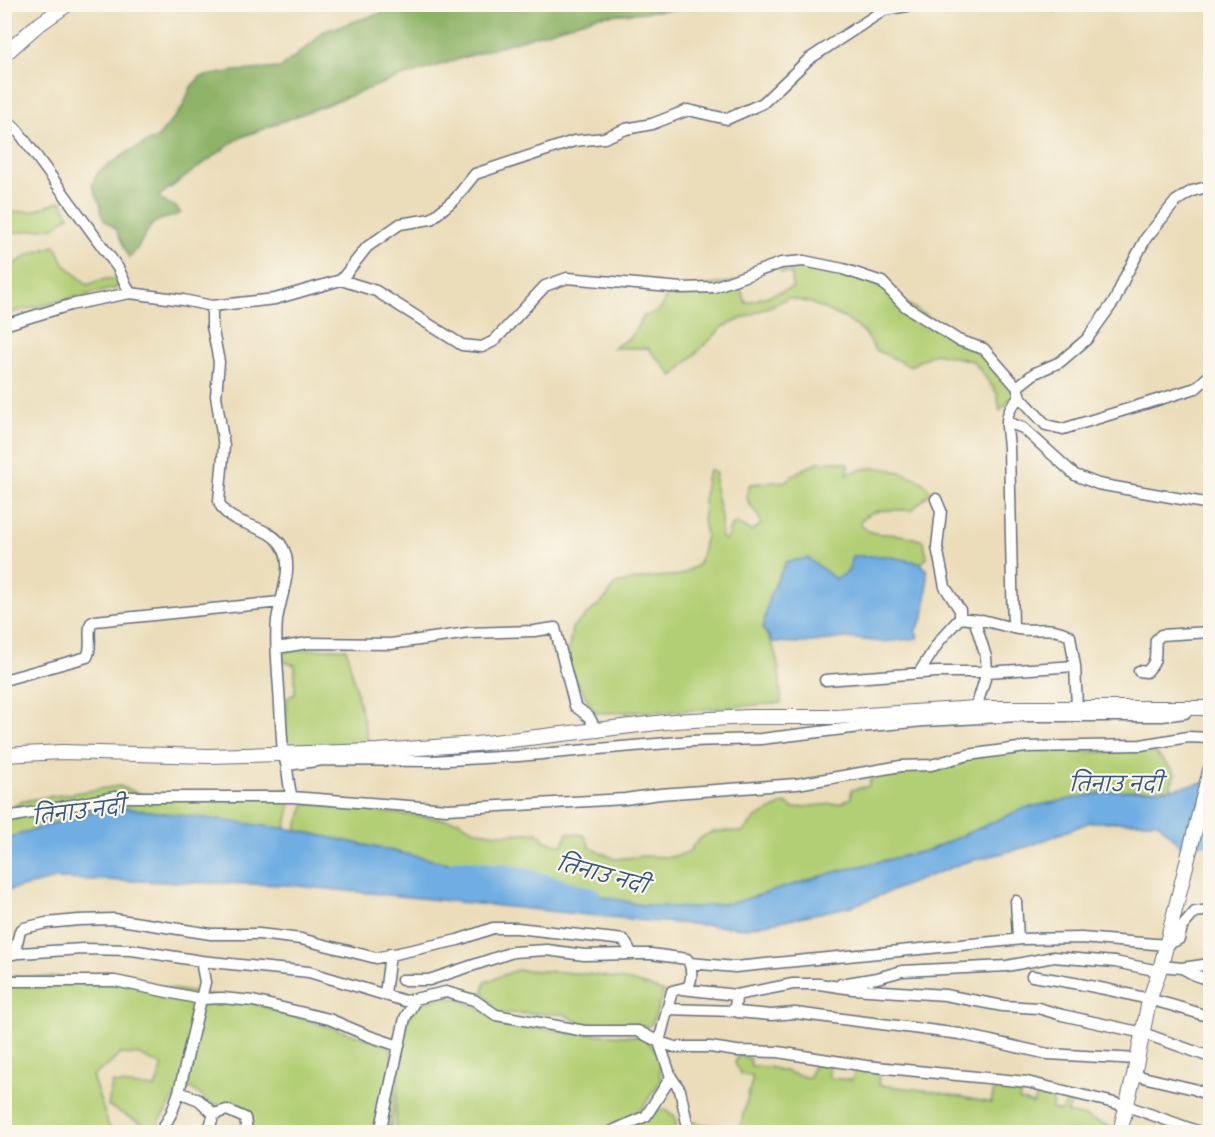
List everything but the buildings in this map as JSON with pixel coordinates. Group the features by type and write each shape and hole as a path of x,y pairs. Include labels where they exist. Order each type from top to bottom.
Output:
{"street":[{"path":"4,55 34,28 68,4"},
{"path":"340,280 367,247 400,224 431,219 455,199 476,174 574,141 604,138 626,129 652,124 688,110 727,119 763,103 809,59 884,10 918,4"},
{"path":"4,117 18,131 118,268 130,293"},
{"path":"1013,627 1007,422 1010,407 1018,392 1035,373 1060,362 1087,339 1115,300 1151,231 1176,201 1192,191 1210,186"},
{"path":"4,325 70,305 130,293 212,306 275,299 340,280 376,291 462,345 482,347 494,341 545,286 567,278 682,288 714,287 781,263 804,261 843,269 882,282 905,306 958,340 984,349 1046,424 1063,429 1196,388 1210,375"},
{"path":"212,306 212,326 219,362 216,396 224,446 220,507 228,514 270,533 283,547 287,565 277,625 277,648 287,784 292,797"},
{"path":"1007,422 1023,428 1075,475 1098,484 1210,504"},
{"path":"919,674 940,640 960,618 960,610 945,588 938,548 942,511 936,499"},
{"path":"4,680 87,657 90,651 89,627 95,621 280,602"},
{"path":"960,618 1023,630 1034,628 1058,630 1070,636 1075,666 1077,707"},
{"path":"976,708 987,672 986,657 975,622 977,620"},
{"path":"277,648 308,643 391,644 468,633 555,628 575,706 589,717 597,731"},
{"path":"1139,671 1146,672 1153,666 1156,640 1161,635 1210,633"},
{"path":"825,680 1075,666"},
{"path":"4,755 62,752 431,761 692,741 762,739 913,722 1020,716 1162,716 1191,712 1194,707"},
{"path":"285,759 476,744 674,721 749,717 835,717 976,708 1210,708"},
{"path":"4,818 115,797 292,797 447,809 625,799 660,794 797,784 901,766 931,765 968,755 1026,747 1141,745 1188,737 1210,738"},
{"path":"1119,1132 1138,1059 1149,1001 1167,945 1210,770"},
{"path":"1016,901 1018,939"},
{"path":"690,963 735,967 1018,939 1081,938 1167,945 1179,939 1182,927 1195,912 1210,910"},
{"path":"632,954 624,940 493,927 458,940 376,958 301,939 259,934 211,934 114,919 57,922 24,928 20,931 9,954 82,949 132,950 201,961 309,972 405,1001 446,992 474,1000 496,1015 585,1031 638,1031 675,1047 778,1052 866,1066 1027,1082 1127,1106 1200,1132"},
{"path":"402,980 429,980 513,952 547,950 584,955 651,954 687,959 690,963 691,982 688,987 672,991 659,1042 671,1077 680,1090 688,1132"},
{"path":"385,994 390,954"},
{"path":"832,986 877,978 902,970 1007,966 1053,957 1160,968 1210,964"},
{"path":"161,1132 172,1112 179,1092 205,982 201,961"},
{"path":"1182,968 1210,980"},
{"path":"1032,976 1082,984 1149,1001 1164,1002 1210,1017"},
{"path":"4,981 115,981 201,999 222,998 253,1001 329,1019 399,1046"},
{"path":"682,989 736,995 793,984 819,984 854,989 945,995 1003,1006 1038,1008 1143,1033 1210,1056"},
{"path":"735,1011 736,995"},
{"path":"380,1132 405,1018 416,999"},
{"path":"667,1009 735,1011 771,1015 795,1013 960,1034 1048,1054 1138,1059"},
{"path":"1134,1074 1194,1089 1210,1096"},
{"path":"610,1132 646,1116 671,1077"},
{"path":"179,1092 199,1100 214,1114"},
{"path":"214,1114 227,1110 244,1118 247,1132"},
{"path":"208,1132 214,1114"}],"green space":[{"path":"409,4 725,5 598,16 389,81 239,138 159,196 181,213 154,223 129,258 116,229 104,220 92,185 98,172 130,151 158,137 182,108 191,87 200,77 235,71 280,68 322,32"},
{"path":"62,201 69,216 54,227 5,234 5,212 33,211"},
{"path":"54,246 65,265 88,285 101,280 115,279 119,285 116,288 5,314 5,270 30,254"},
{"path":"804,264 871,281 982,351 1012,385 1015,394 1000,411 997,393 973,361 935,353 910,366 875,350 865,333 846,319 811,303 789,298 723,327 673,376 648,348 613,348 631,337 644,316 655,313 661,308 667,291 738,281 746,303 792,288 792,274 780,272 782,265"},
{"path":"838,461 849,466 847,474 871,468 887,469 913,477 927,486 931,492 912,510 876,512 869,514 860,523 867,530 878,534 903,535 924,541 927,558 921,563 886,556 848,572 836,580 808,558 763,629 776,655 781,703 679,711 595,713 567,664 572,628 607,597 615,584 645,578 681,575 699,564 706,536 703,520 704,497 706,479 710,469 716,473 715,489 723,540 727,538 730,528 736,523 752,531 761,524 748,501 747,491 750,484 786,481 818,462"},
{"path":"346,648 370,748 294,749 286,743 287,698 295,694 295,665 282,661 282,651"},
{"path":"1025,749 1102,752 1144,749 1157,754 1175,773 1170,789 1112,791 1025,808 929,850 835,872 736,902 690,908 642,905 296,830 305,803 460,821 477,830 497,834 538,832 545,841 563,845 567,833 584,835 591,848 615,859 644,856 670,857 688,853 705,835 717,831 742,832 757,817 785,803 793,808 842,803 851,798 851,790 869,786 870,780 891,769 904,771 964,762 965,757"},
{"path":"119,786 149,797 221,801 264,789 287,789 290,807 285,829 109,806 5,839 5,811 23,801"},
{"path":"517,970 610,977 664,992 652,1023 648,1026 617,1028 583,1025 564,1014 498,1013 483,992 485,982"},
{"path":"4,977 125,977 137,983 250,1002 390,1046 394,1078 394,1111 389,1132 249,1132 242,1106 212,1104 191,1088 177,1094 154,1130 108,1106 112,1083 155,1088 163,1066 139,1055 120,1054 109,1065 92,1076 111,1132 5,1132"},
{"path":"447,996 463,1001 506,1023 575,1033 644,1037 660,1056 660,1082 640,1111 600,1132 395,1132 398,1039 415,1005"},
{"path":"739,1054 750,1059 751,1066 769,1067 809,1078 814,1063 829,1065 829,1078 852,1080 855,1069 878,1069 879,1085 931,1091 991,1103 995,1086 1021,1091 1019,1100 1033,1104 1038,1093 1053,1098 1052,1109 1061,1112 1068,1100 1072,1102 1067,1113 1086,1117 1113,1128 1112,1132 684,1132 683,1120 739,1131 753,1077 741,1074 735,1063"},
{"path":"663,1109 675,1116 677,1132 614,1132 639,1116"}],"water":[{"path":"852,556 886,556 921,563 927,571 927,591 924,617 915,631 919,638 883,642 846,638 804,643 773,642 763,629 769,597 786,562 808,558 836,579 848,572"},
{"path":"1203,783 1210,786 1210,843 1182,847 1157,822 1090,822 1027,847 963,863 853,906 746,928 649,921 288,885 56,879 5,891 4,839 109,806 290,829 642,905 690,908 736,902 835,872 929,850 1025,808 1112,791 1170,789"}],"waterway":[{"name":"तिनाउ नदी","path":"457,867 517,874 593,896"}]}
